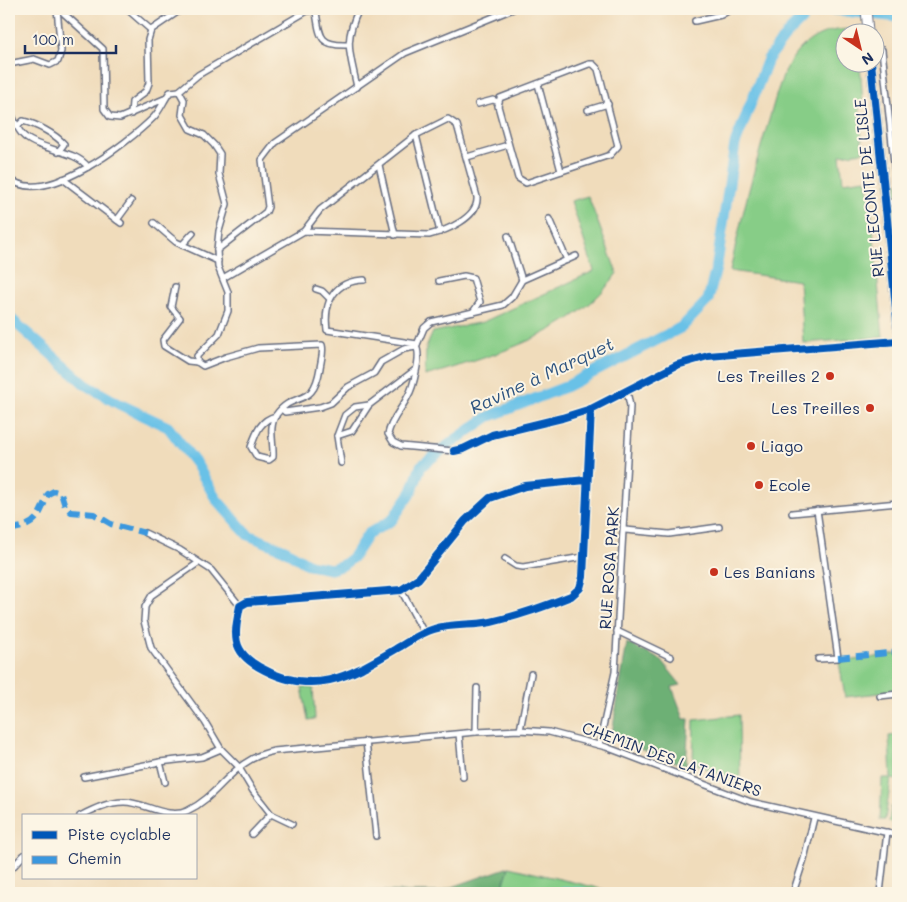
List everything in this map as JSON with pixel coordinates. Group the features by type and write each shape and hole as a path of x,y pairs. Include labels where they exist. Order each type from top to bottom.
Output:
{"main road":[{"path":"866,9 867,22"},
{"name":"RUE LECONTE DE LISLE","path":"872,72 898,327"}],"street":[{"path":"9,64 34,59 50,65 58,61 61,51 58,9"},
{"path":"58,9 103,49 104,109 106,113 114,118 131,114 164,99"},
{"path":"128,9 151,30"},
{"path":"131,114 132,102 146,91 149,83 148,40 151,30 182,9"},
{"path":"357,87 348,45 350,27 359,9"},
{"path":"217,250 266,212 268,207 262,160 275,143 405,53 513,9"},
{"path":"695,21 721,15 731,9"},
{"path":"9,178 18,185 29,188 42,187 88,167 147,123 159,111 164,99 170,92 179,91 198,75 307,11 313,10 316,12 320,36 324,42 334,46 348,45"},
{"path":"593,64 598,69 618,146 610,155 526,183 521,181 508,145 498,102 500,98 593,64"},
{"path":"882,174 897,172 884,66"},
{"path":"538,84 561,172"},
{"path":"179,91 184,100 182,115 190,128 204,135 220,154 219,174 227,204 219,231 217,250 218,261 228,292 228,311 219,334 197,356 197,362"},
{"path":"478,104 493,100 498,102"},
{"path":"588,110 608,104"},
{"path":"9,110 17,127 26,138 77,158 88,167"},
{"path":"223,278 304,231 320,210 379,166 416,135 448,119 457,125 477,197 476,207 470,215 440,232 428,235 304,231"},
{"path":"17,127 23,121 58,139 64,144 58,152"},
{"path":"416,135 440,232"},
{"path":"467,158 508,145"},
{"path":"379,166 396,235"},
{"path":"63,179 73,189 119,222 131,201"},
{"path":"885,202 898,202"},
{"path":"549,219 566,260"},
{"path":"154,223 182,245 218,261"},
{"path":"182,245 193,233"},
{"path":"508,236 522,280"},
{"path":"576,256 522,280 508,302 431,322 424,328 416,345 419,353 409,395 392,422 388,434 393,442 401,446 418,448 463,450 492,435 591,409 677,365 708,356 898,341"},
{"path":"439,281 464,276 473,278 480,302 473,312"},
{"path":"364,280 346,282 330,299 326,324 327,330 416,345"},
{"path":"175,287 171,307 180,318 164,340 164,346 188,361 197,362 203,366 226,356 258,348 322,345 317,385 312,392 284,406 276,416 272,426 272,457 269,460 257,457 251,447 257,431 268,419 276,416"},
{"path":"316,289 322,291 330,299"},
{"path":"282,409 285,412 293,412 326,405 352,384 370,376 381,362 404,348 416,345"},
{"path":"337,436 352,431 369,405 416,370"},
{"name":"RUE ROSA PARK","path":"598,745 614,672 625,530 630,406 627,391"},
{"path":"341,463 337,436 344,415 355,407 369,405"},
{"path":"145,533 180,550 211,570 240,606 236,636 240,652 248,661 289,681 321,682 345,675 367,665 424,633 444,626 492,622 571,596 580,588 591,409"},
{"path":"240,606 247,602 401,590 418,579 466,521 490,498 524,486 586,480"},
{"path":"792,513 898,503"},
{"path":"817,510 838,658 818,659"},
{"path":"625,530 669,534 719,527"},
{"path":"505,559 516,566 523,567 583,557"},
{"path":"198,563 152,595 145,607 144,621 151,648 205,722 221,749 238,766 253,791 272,814 292,824"},
{"path":"401,590 424,633"},
{"path":"617,630 671,657"},
{"path":"520,730 531,674"},
{"path":"476,732 477,688"},
{"path":"880,696 898,694"},
{"name":"CHEMIN DES LATANIERS","path":"85,814 110,803 124,802 168,812 186,812 207,797 238,766 262,754 274,751 366,741 520,730 563,734 598,745 751,802 814,818 898,835"},
{"path":"459,734 463,778"},
{"path":"366,741 376,836"},
{"path":"84,777 160,762 202,757 221,749"},
{"path":"160,762 165,782"},
{"path":"252,834 272,814"},
{"path":"793,893 814,818"},
{"path":"880,893 886,832"},
{"path":"9,871 22,857"}],"green space":[{"path":"834,30 834,72 861,72 863,104 859,105 863,152 840,155 843,182 866,179 870,196 883,337 803,343 799,281 730,271 753,176 785,72 795,54 802,47 815,37"},
{"path":"887,182 898,182 898,200 893,200 889,197"},
{"path":"588,196 617,273 601,294 557,327 531,340 504,351 425,376 426,348 433,332 483,322 594,271 571,201"},
{"path":"890,207 897,208 898,286"},
{"path":"627,643 661,660 681,685 672,687 684,719 689,719 686,766 615,740 612,733"},
{"path":"898,654 898,691 845,697 839,662"},
{"path":"302,687 313,687 315,719 308,720"},
{"path":"739,715 740,785 693,762 694,720"},
{"path":"898,735 898,780 891,779 885,820 880,820 882,778 891,778 889,736"},
{"path":"891,807 898,807 898,824 889,822"},
{"path":"509,867 611,891 612,893 501,893"},
{"path":"509,867 501,893 230,893 267,889 438,892"}],"waterway":[{"name":"Ravine à Marquet","path":"9,317 86,385 119,404 168,427 197,465 216,499 248,535 285,550 309,565 331,569 343,565 353,557 368,534 392,520 412,491 421,466 458,438 488,417 565,387 682,327 708,300 717,264 735,144 768,59 786,35 812,9"},
{"name":"Ravine à Marquet","path":"828,9 898,17"},
{"path":"563,893 583,893"}],"marked path":[{"path":"9,529 26,526 36,519 48,494 54,491 61,493 65,506 71,512 94,514 111,524 145,533"},
{"path":"838,658 898,652"}],"cycle path":[{"path":"872,72 898,327"},
{"path":"454,451 463,449 492,435 591,409 677,365 708,356 898,341"},
{"path":"586,480 525,486 490,498 465,521 418,579 401,590 247,602 240,606 238,616 236,634 239,648 250,661 279,676 298,681 315,682 349,674 430,630 501,620 571,596 580,588 583,577 591,409"}],"place":[{"name":"Les Treilles 2","path":"830,376"},
{"name":"Les Treilles","path":"870,408"},
{"name":"Liago","path":"751,446"},
{"name":"Ecole","path":"759,485"},
{"name":"Les Banians","path":"714,572"}]}
